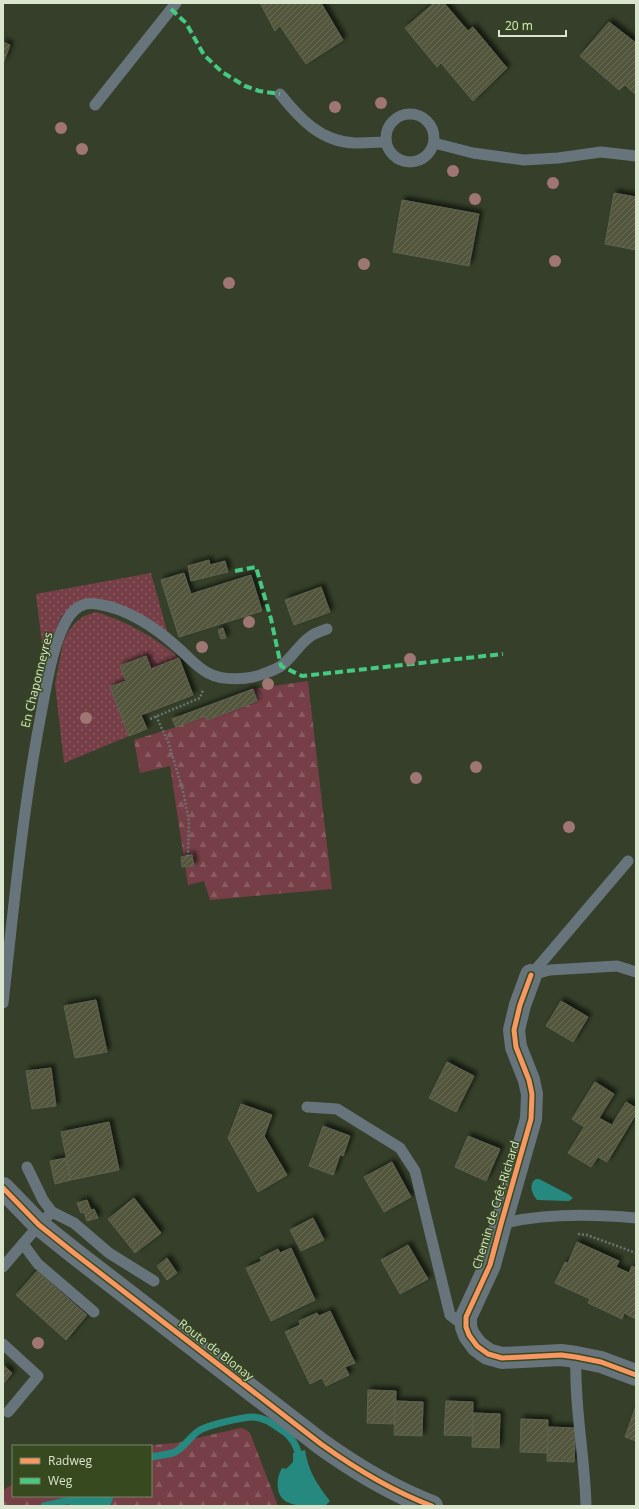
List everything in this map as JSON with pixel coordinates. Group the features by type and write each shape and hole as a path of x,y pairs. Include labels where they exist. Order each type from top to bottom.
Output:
{"street":[{"name":"Chemin de Crêt-Richard","path":"466,1327 466,1317 490,1265 500,1224 531,1119 532,1094 529,1080 516,1047 514,1030 520,1006 531,975"},
{"name":"Route de Blonay","path":"3,1188 45,1218 156,1318 346,1462 379,1482 432,1506"},
{"path":"466,1327 469,1335 477,1346 488,1354 502,1358 561,1356 576,1357 602,1362 636,1375"}],"lane":[{"path":"95,106 176,3"},
{"path":"280,94 296,115 312,129 335,139 354,143 386,142"},
{"path":"413,113 424,118 432,126 435,134 431,151 424,159 414,162 402,161 391,153 386,142 387,130 393,120 402,114 413,113"},
{"path":"434,143 473,153 524,160 601,152 636,156"},
{"name":"En Chaponneyres","path":"3,1003 23,831 35,744 54,656 64,626 76,608 84,604 96,603 118,609 142,621 175,645 198,667 209,674 221,677 246,679 263,674 281,666 312,634 327,629"},
{"path":"531,975 628,861"},
{"path":"531,975 550,970 617,966 636,972"},
{"path":"307,1107 337,1109 400,1148 415,1171 450,1314 466,1327"},
{"path":"3,1267 45,1218 43,1200 27,1168"},
{"path":"500,1224 524,1218 544,1217 611,1216 636,1218"},
{"path":"45,1218 74,1223 109,1253 154,1281"},
{"path":"23,1244 38,1264 94,1312"},
{"path":"3,1344 38,1376 8,1412"},
{"path":"576,1357 580,1429 586,1477 586,1506"}],"path":[{"path":"150,719 200,698 209,674"},
{"path":"156,716 170,744 183,791 188,821 188,856"},
{"path":"575,1234 587,1235 636,1253"}],"green space":[{"path":"151,573 167,631 138,613 71,606 61,617 47,652 43,652 36,594"},
{"path":"96,612 140,630 170,650 179,658 110,687 129,736 64,763 55,684 63,643 68,632 75,623 84,616"},
{"path":"308,681 332,889 210,900 204,881 188,885 170,766 140,773 134,740 205,716 207,720 257,702 253,689"},
{"path":"240,1428 245,1429 250,1433 278,1506 3,1506 3,1490 12,1485 12,1497 152,1497 152,1445 150,1445 176,1443"}],"water":[{"path":"536,1179 539,1179 573,1198 569,1201 537,1200 532,1192 531,1186"},
{"path":"305,1450 308,1464 314,1477 330,1501 325,1506 296,1505 284,1500 280,1495 278,1481 282,1468 286,1469 293,1462 293,1453"},
{"path":"68,1497 114,1497 110,1506 70,1506 67,1500"}],"building":[{"path":"260,3 321,3 343,40 306,64 280,26 275,31"},
{"path":"434,3 444,3 468,31 473,27 507,68 473,101 441,63 437,67 405,28"},
{"path":"609,22 636,43 636,95 625,85 619,90 580,56"},
{"path":"3,42 10,45 3,64"},
{"path":"614,193 636,197 636,250 605,244"},
{"path":"402,200 479,214 469,266 393,252"},
{"path":"209,560 210,565 225,561 228,572 191,581 188,566"},
{"path":"184,573 191,594 251,575 262,611 179,637 161,580"},
{"path":"321,587 330,612 294,625 285,600"},
{"path":"223,628 226,638 221,639 218,630"},
{"path":"146,656 151,669 179,658 193,695 141,715 147,729 129,736 110,687 126,681 120,666"},
{"path":"253,689 257,701 207,720 205,716 176,727 172,719"},
{"path":"192,855 194,866 182,867 181,857"},
{"path":"96,1000 107,1052 75,1058 64,1006"},
{"path":"561,1001 588,1017 573,1042 546,1026"},
{"path":"447,1062 474,1076 456,1112 429,1098"},
{"path":"51,1068 56,1106 32,1109 26,1071"},
{"path":"595,1082 614,1094 599,1118 612,1125 626,1102 636,1108 636,1114 607,1162 598,1157 591,1167 568,1153 584,1127 572,1119"},
{"path":"241,1104 272,1115 264,1136 287,1175 258,1192 228,1138"},
{"path":"109,1122 119,1170 71,1180 61,1132"},
{"path":"323,1126 350,1136 343,1156 340,1155 333,1175 309,1166"},
{"path":"468,1136 500,1149 486,1181 455,1167"},
{"path":"66,1158 71,1180 55,1184 50,1161"},
{"path":"392,1162 411,1197 384,1212 364,1177"},
{"path":"134,1198 161,1233 135,1253 108,1219"},
{"path":"87,1200 91,1210 94,1209 98,1218 87,1221 84,1212 81,1213 77,1203"},
{"path":"313,1218 324,1240 301,1251 290,1230"},
{"path":"577,1242 619,1261 616,1267 629,1273 632,1266 636,1268 636,1319 624,1313 622,1319 588,1303 590,1299 555,1283 565,1262 568,1263"},
{"path":"408,1245 428,1279 400,1294 381,1260"},
{"path":"291,1248 315,1300 271,1321 246,1268 262,1261 260,1258 278,1249 280,1253"},
{"path":"167,1258 177,1273 167,1280 157,1266"},
{"path":"37,1271 87,1315 66,1340 16,1295"},
{"path":"330,1311 355,1363 345,1367 349,1375 326,1386 322,1378 310,1384 285,1332 300,1325 299,1321 317,1313 319,1316"},
{"path":"3,1365 12,1373 3,1384"},
{"path":"368,1390 396,1391 395,1424 367,1423"},
{"path":"395,1401 423,1402 422,1436 394,1435"},
{"path":"446,1401 473,1402 472,1436 444,1435"},
{"path":"636,1406 636,1441 625,1437"},
{"path":"473,1413 500,1414 499,1448 472,1447"},
{"path":"521,1419 548,1420 547,1453 520,1452"},
{"path":"548,1427 576,1428 574,1462 547,1461"}],"waterway":[{"path":"152,1457 175,1452 182,1447 196,1432 204,1428 234,1420 253,1417 267,1421 288,1435 296,1447 299,1461"},
{"path":"44,1506 75,1499"}],"marked path":[{"path":"171,9 186,23 204,55 222,72 245,86 259,91 280,94"},
{"path":"235,571 256,567 271,619 281,666 302,676 503,654"}],"cycle path":[{"path":"531,975 520,1005 514,1030 516,1047 529,1080 532,1094 531,1119 490,1265 466,1317 466,1327 469,1335 477,1346 488,1354 502,1358 561,1355 601,1362 636,1375"},
{"path":"3,1188 39,1225 321,1444 375,1479 403,1494 432,1506"}]}
